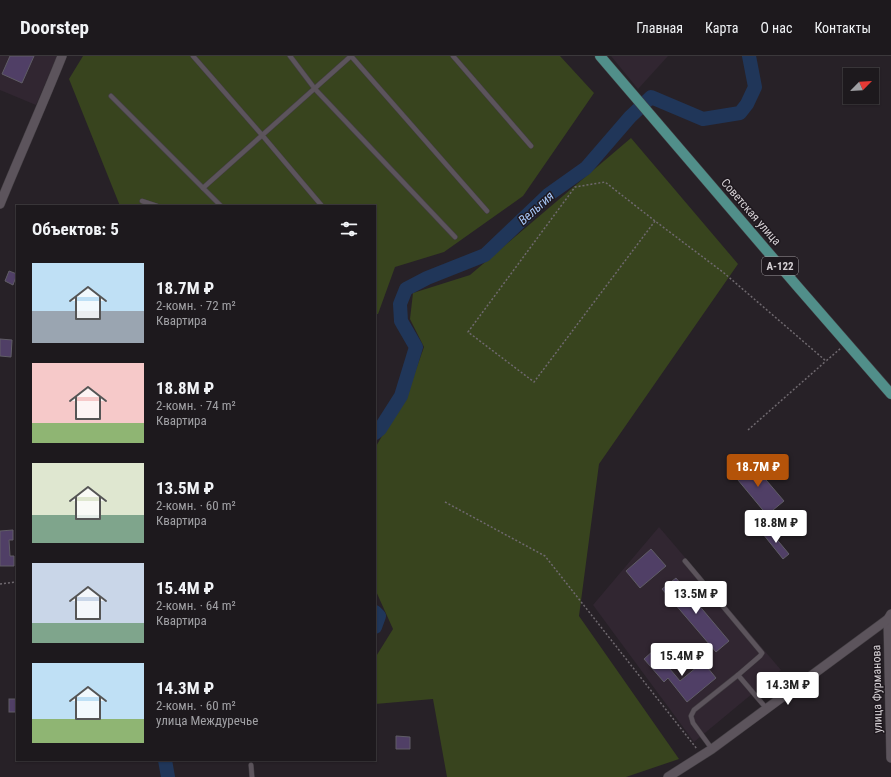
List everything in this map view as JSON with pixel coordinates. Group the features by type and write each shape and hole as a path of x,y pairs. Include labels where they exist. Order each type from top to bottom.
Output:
{"main road":[{"name":"Советская улица","path":"600,56 891,394"}],"street":[{"path":"0,204 62,56"},
{"path":"668,777 712,749 889,617"},
{"name":"улица Фурманова","path":"889,617 891,758"}],"lane":[{"path":"193,56 321,205"},
{"path":"290,56 315,88 455,237"},
{"path":"203,188 351,56 487,211"},
{"path":"453,56 531,146"},
{"path":"111,96 220,205"},
{"path":"142,201 154,205"},
{"path":"685,561 762,653 738,675 694,710 691,716 693,723 712,749"},
{"path":"738,675 767,709"},
{"path":"251,765 252,777"}],"path":[{"path":"655,221 534,382 468,332 576,187 605,182 724,273 826,360"},
{"path":"748,430 847,343"},
{"path":"445,502 545,556 702,756"},
{"path":"0,584 16,582"}],"shaded area":[{"path":"0,56 57,56 36,105 0,90"},
{"path":"611,56 668,56 638,89"},
{"path":"659,527 781,670 694,742 593,605"}],"green space":[{"path":"83,56 560,56 594,93 523,196 444,252 395,267 378,314 376,314 376,205 120,205 69,79"},
{"path":"631,138 738,264 599,464 579,616 679,759 626,777 447,777 433,699 376,704 376,656 393,629 376,591 376,446 408,392 424,347 410,319 413,293 470,275"}],"building":[{"path":"10,56 34,56 22,83 2,74"},
{"path":"9,271 16,274 13,285 5,281"},
{"path":"0,339 12,340 11,357 0,356"},
{"path":"749,460 784,501 767,515 733,474"},
{"path":"13,530 13,540 9,540 10,556 14,556 14,566 0,566 0,531"},
{"path":"769,530 789,554 783,559 763,534"},
{"path":"651,549 666,566 640,588 626,571"},
{"path":"676,578 729,641 716,652 662,589"},
{"path":"654,650 680,681 703,662 716,678 687,702 668,678 664,682 644,659"},
{"path":"9,699 16,699 16,712 9,712"},
{"path":"396,736 410,737 410,749 396,749"}],"waterway":[{"name":"Вельгия","path":"376,432 380,429 401,396 416,347 401,321 400,304 406,289 427,278 485,255 548,195 586,168 630,117 651,97 703,119 740,113 747,104 755,87 749,56"},
{"name":"Вельгия","path":"376,613 379,616 376,624"},
{"name":"Вельгия","path":"165,761 168,777"}]}
